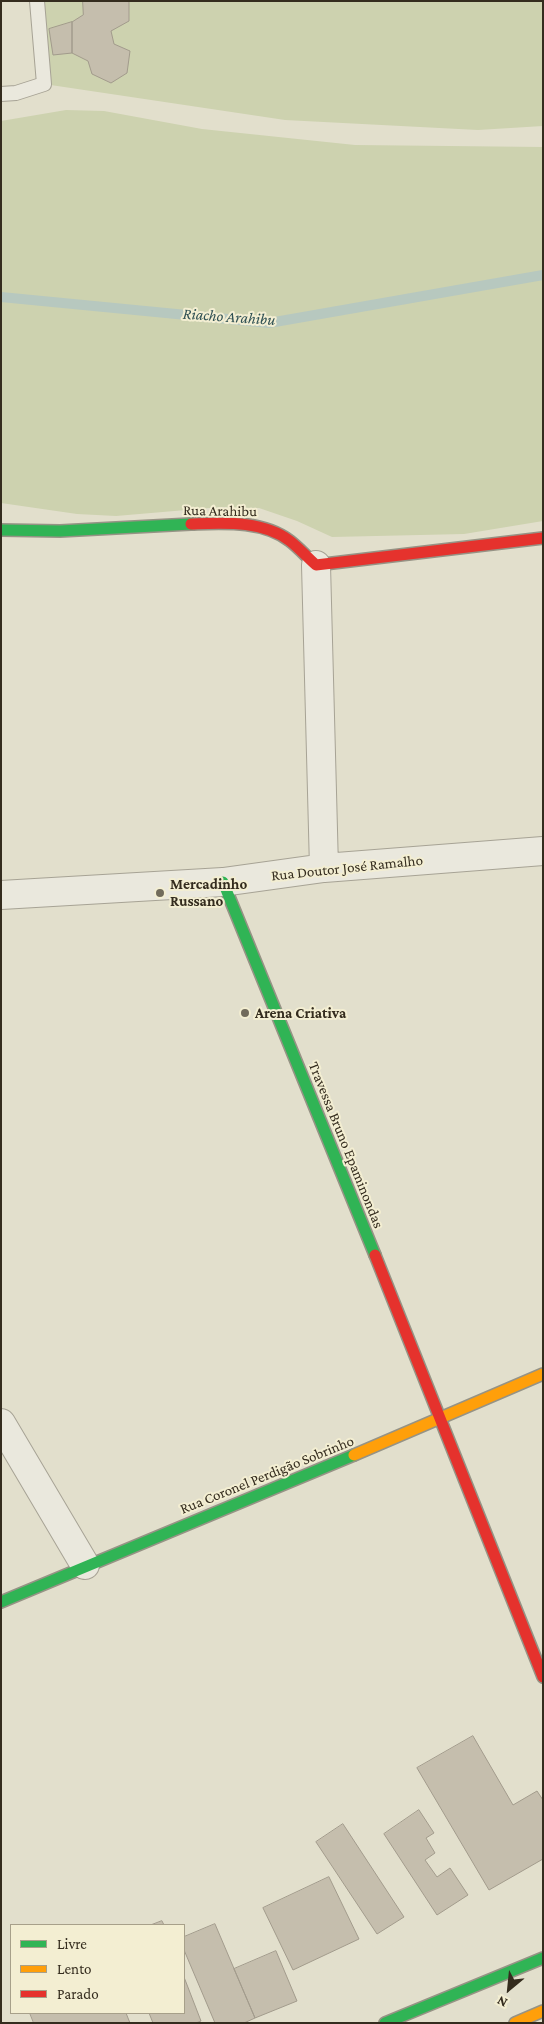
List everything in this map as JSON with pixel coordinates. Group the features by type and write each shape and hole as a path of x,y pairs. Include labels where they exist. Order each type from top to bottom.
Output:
{"street":[{"name":"Rua Arahibu","path":"1,530 60,531 217,523 263,527 289,540 316,565"},
{"path":"324,868 316,565 543,538"},
{"name":"Rua Doutor José Ramalho","path":"1,895 224,882 324,868 543,851"},
{"name":"Travessa Bruno Epaminondas","path":"224,882 442,1420 543,1677"},
{"name":"Rua Coronel Perdigão Sobrinho","path":"1,1602 85,1565 442,1420 543,1374"},
{"path":"1,1423 85,1565"},
{"path":"385,2023 543,1958"},
{"path":"515,2023 543,2011"}],"lane":[{"path":"1,94 26,90 44,84 37,1"}],"green space":[{"path":"37,1 543,1 543,126 478,130 285,120 44,84"},
{"path":"66,110 104,111 202,129 355,145 543,147 543,521 464,534 332,537 297,521 259,508 221,507 116,516 77,514 1,503 1,121"}],"building":[{"path":"83,1 129,1 129,21 111,31 114,44 130,51 127,73 111,83 92,74 88,61 72,53 72,22 83,15"},
{"path":"72,22 72,53 53,55 49,29"},
{"path":"473,1736 513,1805 537,1791 543,1800 543,1859 489,1890 417,1768"},
{"path":"419,1810 434,1833 426,1838 435,1853 425,1860 437,1877 450,1868 468,1895 437,1915 384,1834"},
{"path":"343,1824 404,1917 377,1934 316,1842"},
{"path":"329,1877 359,1939 293,1970 263,1908"},
{"path":"215,1924 255,2018 244,2023 215,2023 185,1952 185,1937"},
{"path":"276,1951 297,2001 255,2018 234,1969"},
{"path":"185,1980 201,2021 196,2023 153,2023 149,2014 185,2014"},
{"path":"30,2014 126,2014 130,2023 34,2023"}],"waterway":[{"name":"Riacho Arahibu","path":"1,297 269,323 543,275"}],"traffic: fast":[{"path":"1,530 60,531 191,524"},
{"path":"223,882 375,1255"},
{"path":"1,1602 354,1455"},
{"path":"385,2023 543,1958"}],"traffic: slow":[{"path":"354,1455 543,1374"},
{"path":"515,2023 543,2011"}],"traffic: jam":[{"path":"191,524 242,524 268,529 290,541 316,565 543,538"},
{"path":"375,1255 543,1677"}],"place":[{"name":"Mercadinho Russano","path":"160,893"},
{"name":"Arena Criativa","path":"245,1013"}]}
